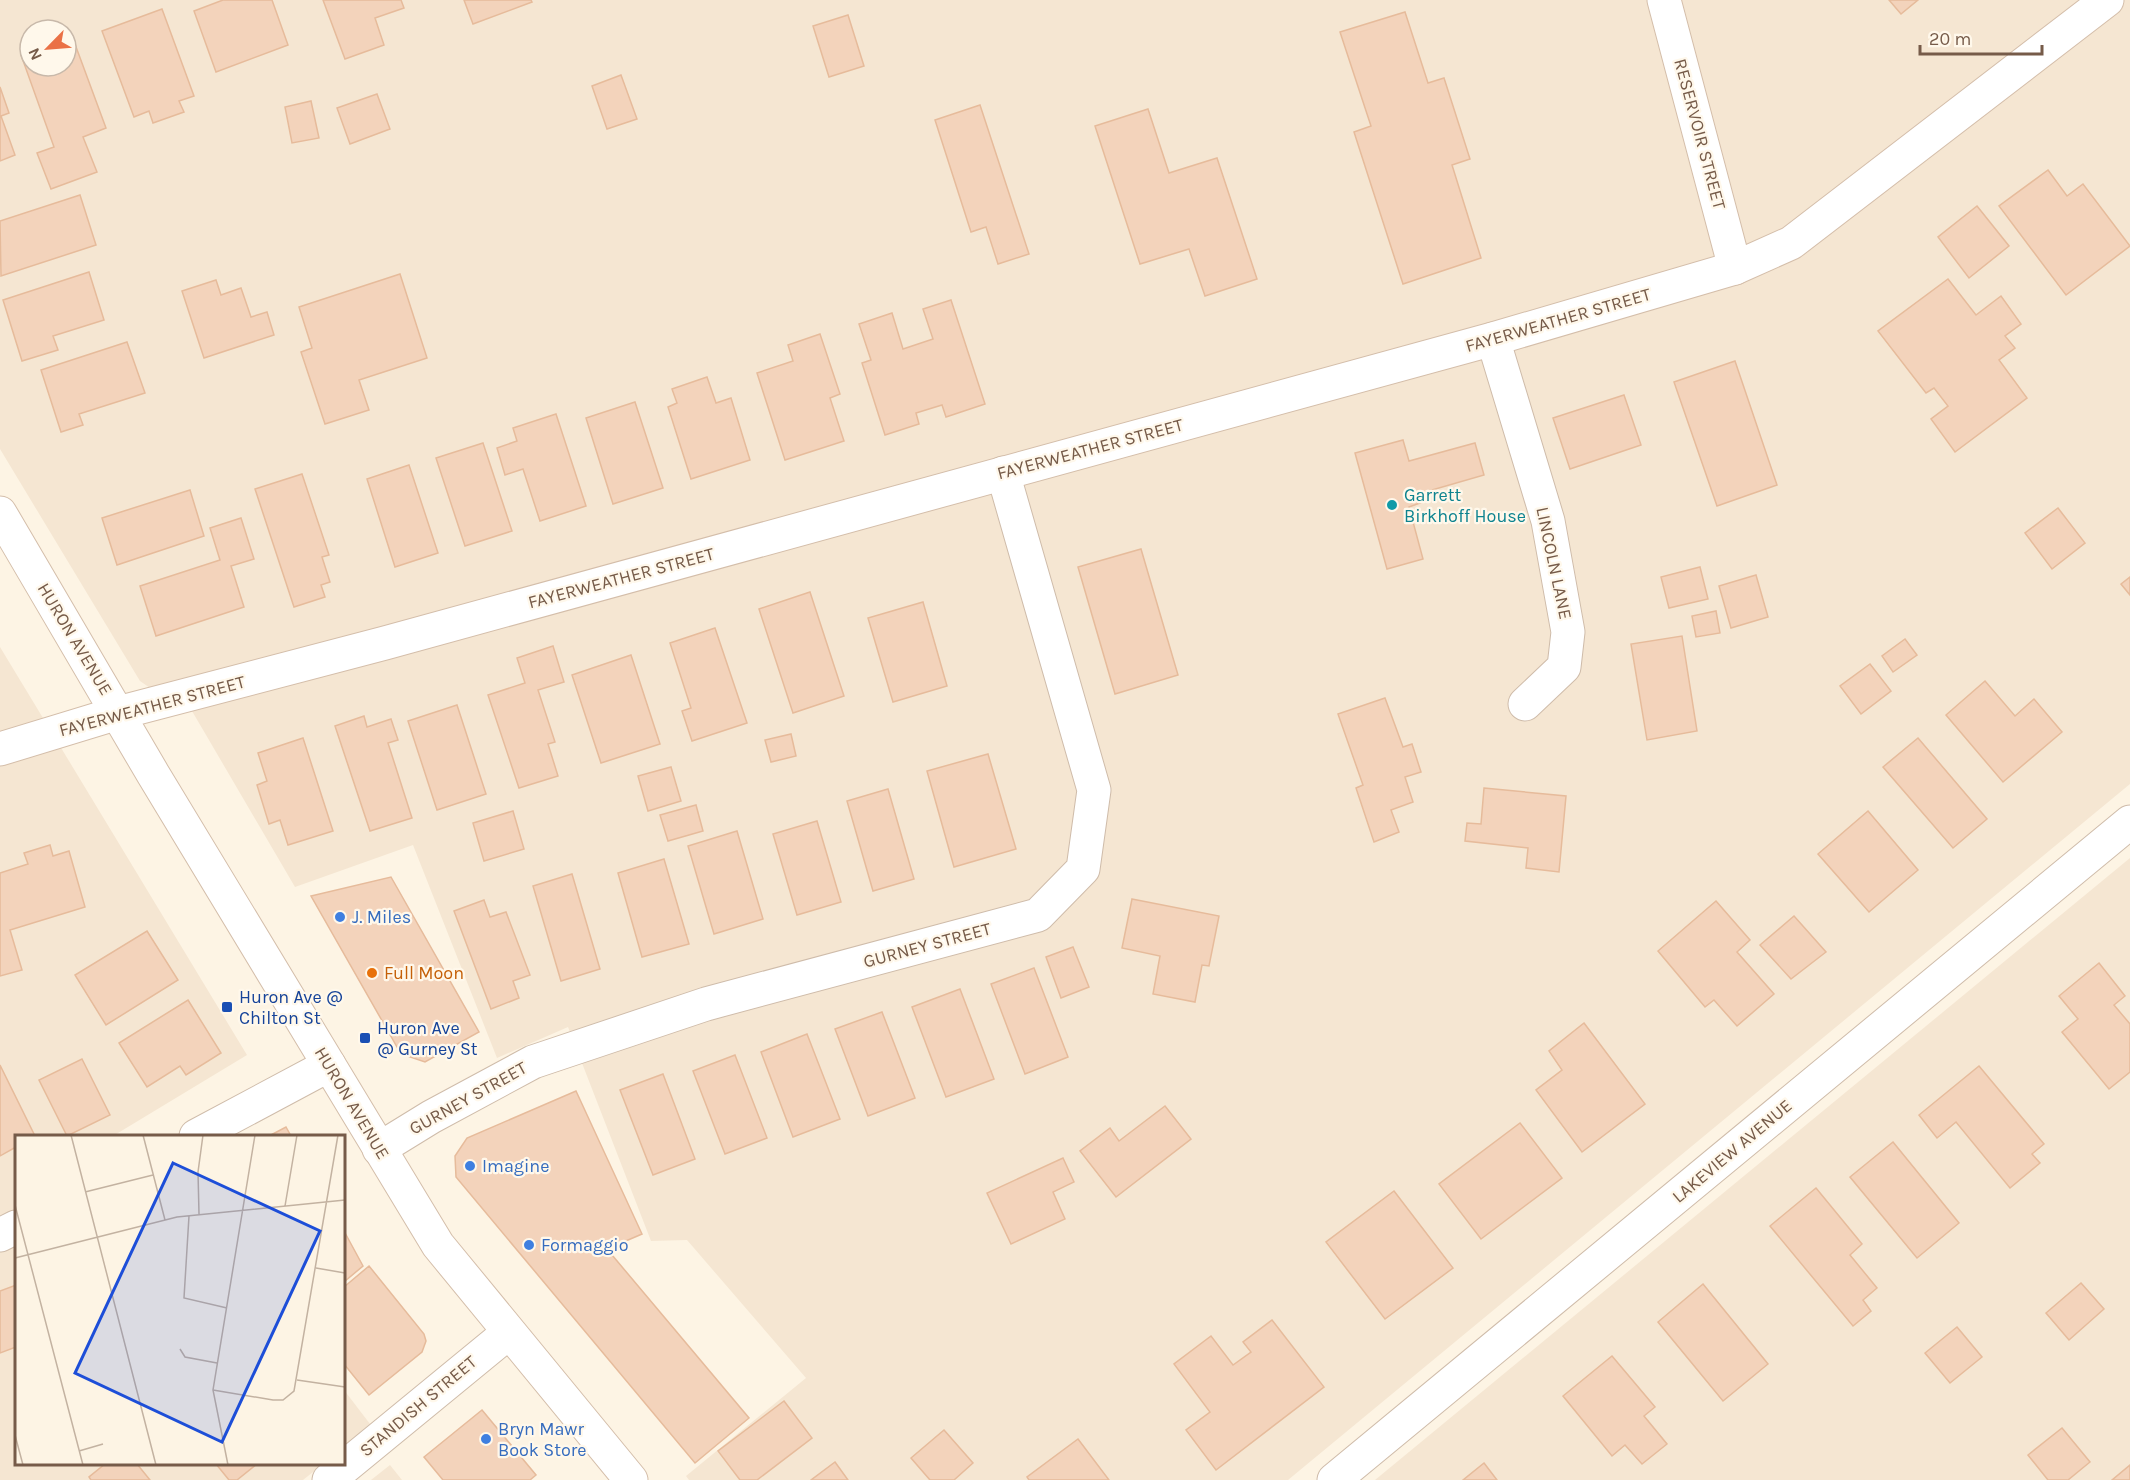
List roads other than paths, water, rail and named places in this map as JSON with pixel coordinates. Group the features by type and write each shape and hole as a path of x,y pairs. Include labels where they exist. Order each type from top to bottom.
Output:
{"street":[{"name":"RESERVOIR STREET","path":"1664,0 1735,268"},
{"name":"FAYERWEATHER STREET","path":"0,749 118,713 386,643 1493,339 1735,268 1791,243 2107,0"},
{"name":"LINCOLN LANE","path":"1493,339 1548,521 1568,632 1564,666 1525,704"},
{"name":"GURNEY STREET","path":"379,1149 431,1117 533,1062 706,1004 1038,915 1083,869 1094,790 1003,473"},
{"name":"HURON AVENUE","path":"0,513 438,1245 631,1480"},
{"name":"LAKEVIEW AVENUE","path":"1334,1480 2130,822"},
{"path":"200,1135 329,1065"},
{"path":"0,1235 15,1228"},
{"name":"STANDISH STREET","path":"329,1480 508,1333"}],"place":[{"name":"Garrett Birkhoff House","path":"1392,505"},
{"name":"J. Miles","path":"340,917"},
{"name":"Full Moon","path":"372,973"},
{"name":"Huron Ave @ Chilton St","path":"227,1007"},
{"name":"Huron Ave @ Gurney St","path":"365,1038"},
{"name":"Imagine","path":"470,1166"},
{"name":"Formaggio","path":"529,1245"},
{"name":"Bryn Mawr Book Store","path":"486,1439"}]}
